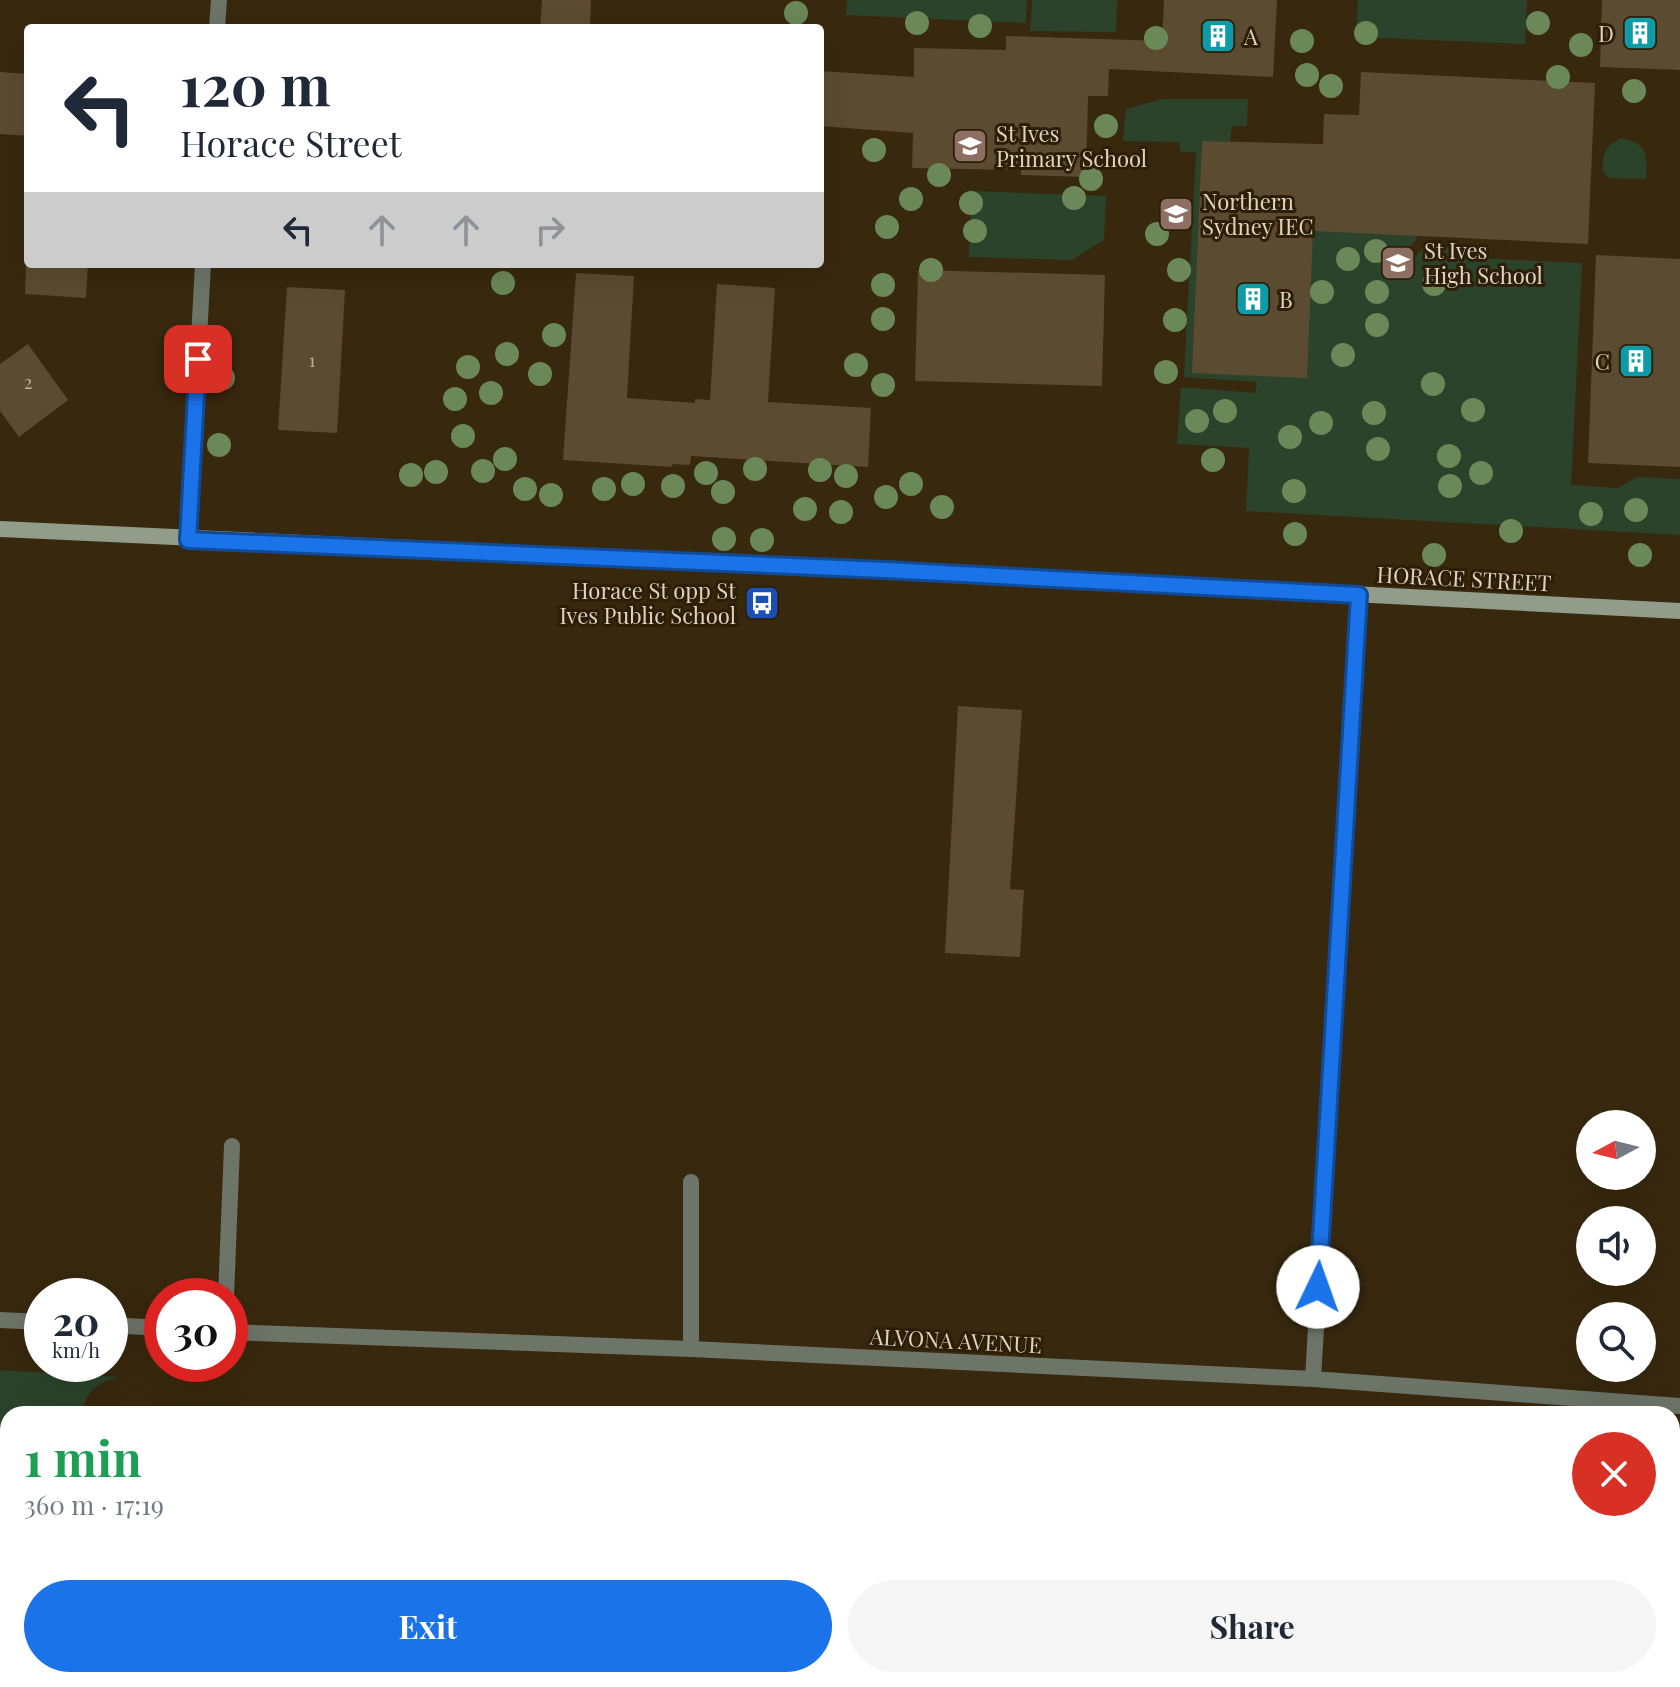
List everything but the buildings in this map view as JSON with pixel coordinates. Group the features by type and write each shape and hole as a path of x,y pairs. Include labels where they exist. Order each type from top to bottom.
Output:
{"main road":[{"name":"HORACE STREET","path":"0,529 188,540 899,570 1680,611"}],"street":[{"path":"217,24 219,0"},
{"path":"188,540 203,268"},
{"path":"1313,1379 1359,595"},
{"path":"227,1278 232,1146"},
{"path":"691,1182 691,1349"},
{"path":"0,1320 24,1321"},
{"name":"ALVONA AVENUE","path":"248,1333 691,1349 1313,1379 1680,1406"}],"green space":[{"path":"847,0 1027,0 1026,23 846,15"},
{"path":"1032,0 1117,0 1116,32 1030,31"},
{"path":"1358,0 1527,0 1525,44 1356,37"},
{"path":"1163,99 1248,99 1247,126 1232,126 1230,142 1202,141 1193,372 1313,224 1421,229 1418,237 1390,270 1398,276 1425,246 1446,246 1474,258 1582,263 1571,485 1618,488 1637,477 1680,479 1680,535 1246,511 1249,448 1177,444 1181,387 1255,393 1257,382 1184,377 1196,153 1180,151 1179,142 1123,141 1126,109"},
{"path":"1622,138 1642,147 1646,179 1609,178 1603,172 1606,151"},
{"path":"971,191 1106,196 1104,240 1072,260 969,257"},
{"path":"0,1370 24,1371 24,1382 104,1382 94,1389 84,1406 0,1406"}],"place":[{"name":"D","path":"1640,33"},
{"name":"A","path":"1218,36"},
{"name":"St Ives Primary School","path":"970,146"},
{"name":"Northern Sydney IEC","path":"1176,214"},
{"name":"St Ives High School","path":"1398,263"},
{"name":"B","path":"1253,299"},
{"name":"C","path":"1636,361"},
{"name":"Horace St opp St Ives Public School","path":"762,603"}],"route":[{"path":"198,359 188,540 885,570 1359,595 1318,1287"}]}
